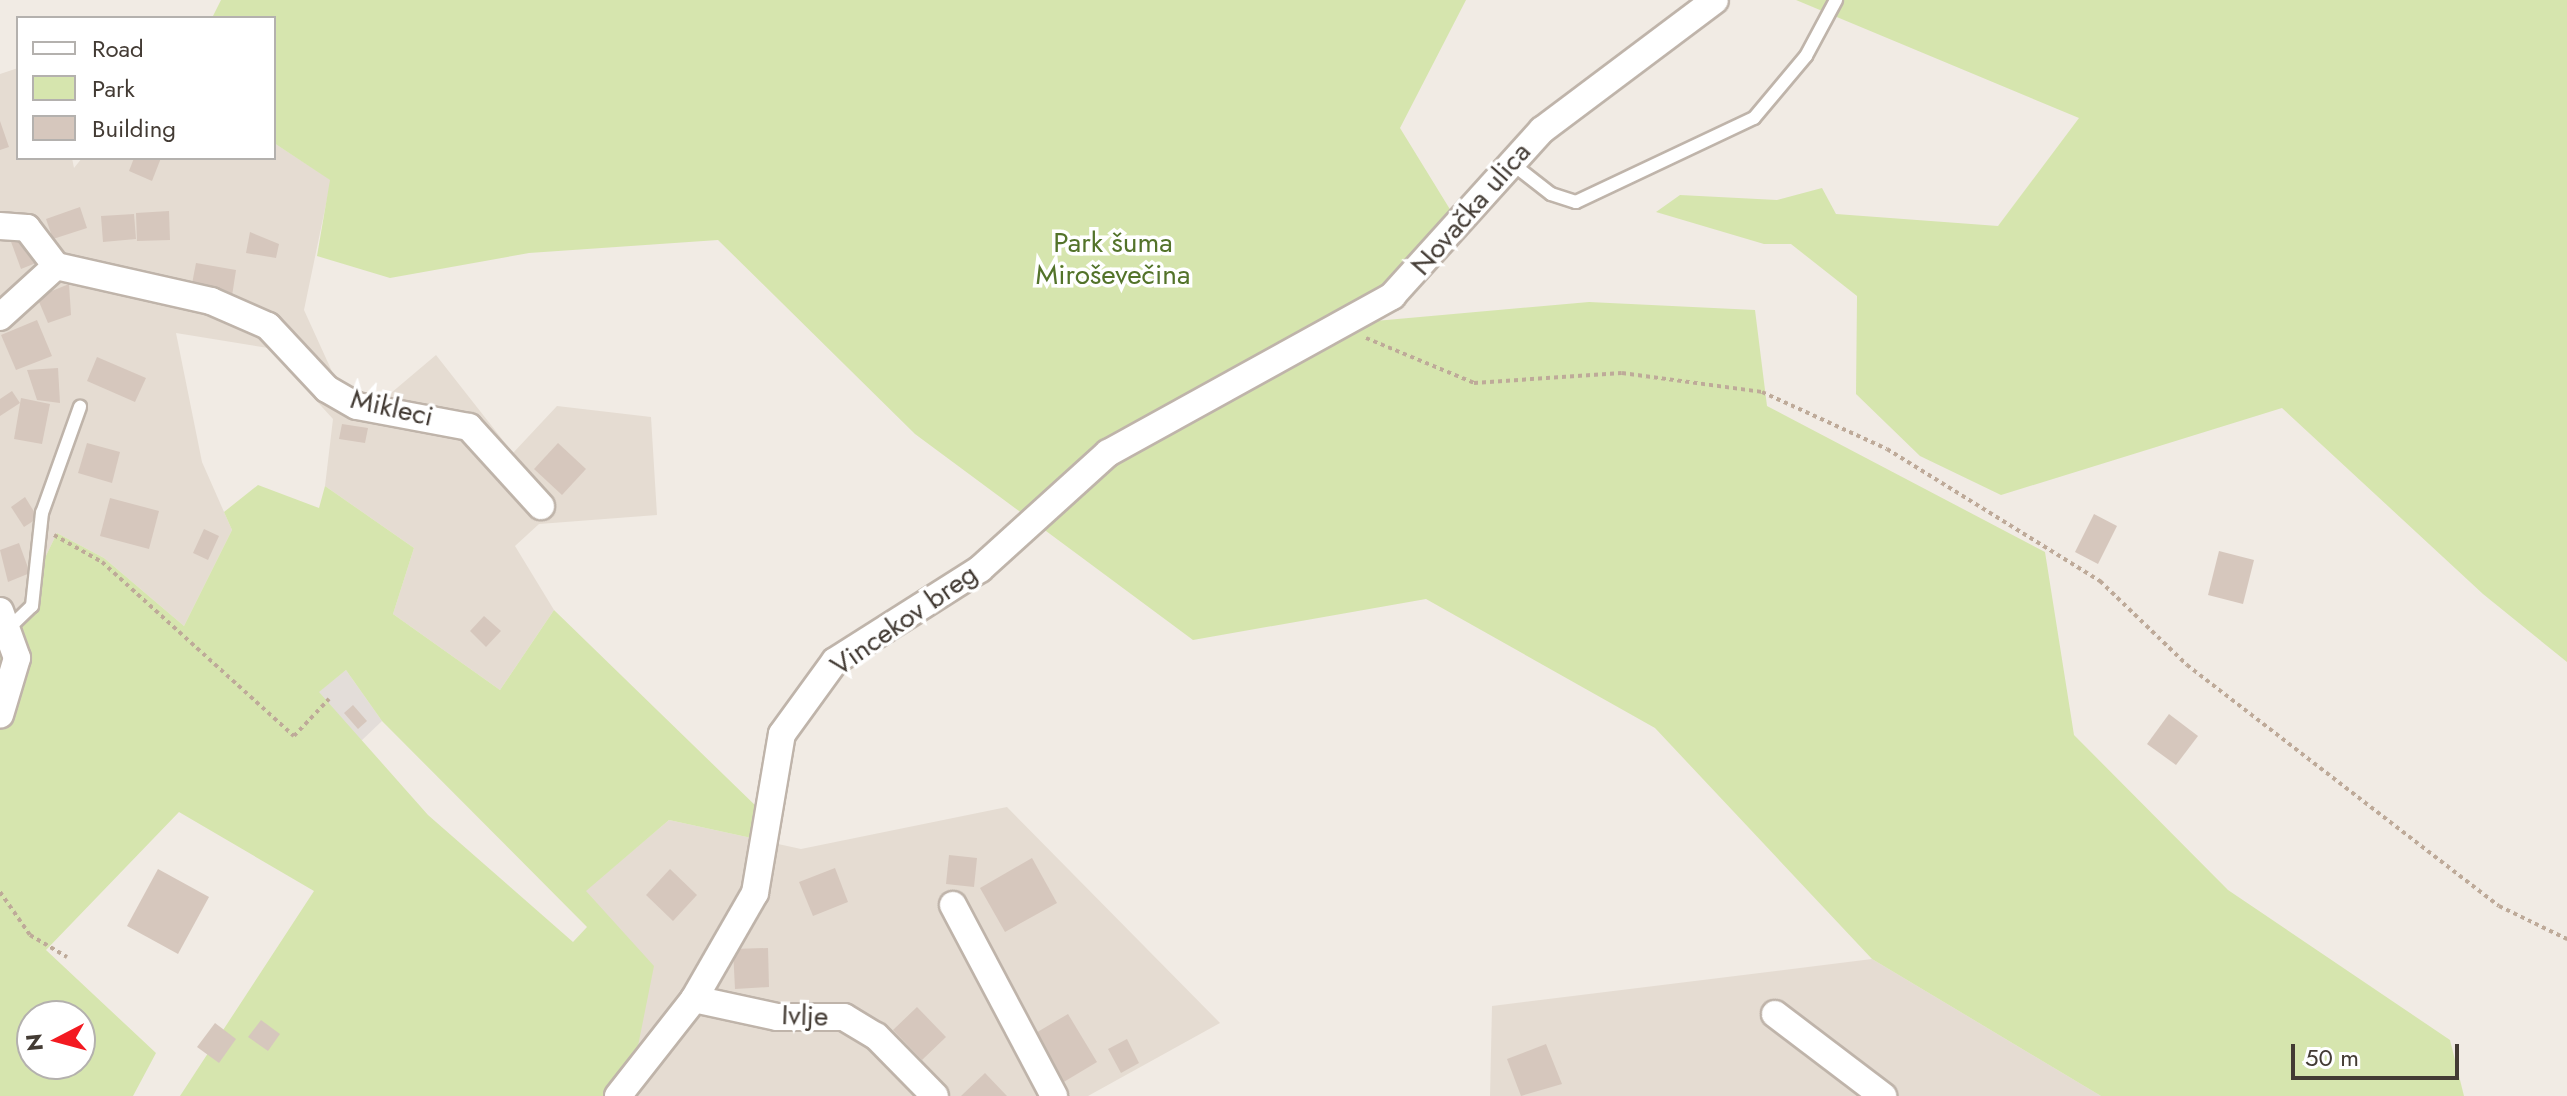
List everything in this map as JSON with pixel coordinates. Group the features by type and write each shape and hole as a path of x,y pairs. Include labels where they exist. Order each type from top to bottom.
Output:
{"street":[{"name":"Novačka ulica","path":"1342,330 1434,256 1462,211 1542,130 1715,0"},
{"path":"0,226 27,228 56,266 0,317"},
{"name":"Mikleci","path":"56,266 211,301 268,326 327,389 357,406 469,427 541,506"},
{"name":"Vincekov breg","path":"618,1096 694,999 755,893 782,734 835,661 980,569 1108,453 1342,330"},
{"path":"0,715 17,658 4,619"},
{"path":"953,905 1054,1096"},
{"name":"Ivlje","path":"694,999 777,1017 844,1017 876,1036 935,1096"},
{"path":"1775,1014 1883,1096"}],"lane":[{"path":"1510,162 1551,194 1576,202 1754,118 1806,56 1836,0"},
{"path":"4,619 32,606 42,513 80,407"}],"path":[{"path":"1342,330 1474,383 1622,373 1762,392 1887,449 2100,581 2187,665 2499,906 2567,939"},
{"path":"49,531 102,562 294,736 329,699"},
{"path":"0,892 30,935 67,957"}],"shaded area":[{"path":"16,69 16,160 72,160 74,168 80,160 276,160 276,144 331,180 304,310 340,389 378,404 436,355 513,453 557,406 651,417 657,515 539,524 515,546 554,610 500,690 393,614 414,548 325,486 333,419 268,348 176,333 202,462 232,530 184,626 104,558 57,533 0,650 0,74"},
{"path":"346,670 382,721 360,742 318,692"},
{"path":"1007,807 1220,1023 1088,1096 604,1096 635,1061 585,891 669,820 801,849"},
{"path":"1872,959 2101,1096 1490,1096 1492,1006"}],"green space":[{"name":"Park šuma Miroševečina","path":"221,0 1466,0 1400,128 1451,211 1364,322 1589,302 1755,310 1767,406 2045,552 2074,735 2228,890 2450,1040 2464,1096 2101,1096 1872,959 1655,728 1426,599 1193,640 915,434 718,240 529,253 390,278 317,256 330,180 276,144 276,16 213,16"},
{"path":"1796,0 2567,0 2567,662 2483,594 2282,408 2001,495 1920,456 1856,394 1857,296 1791,244 1764,244 1656,212 1680,195 1777,200 1822,188 1836,214 1998,226 2079,118"},
{"path":"258,485 319,508 325,486 414,548 393,614 500,690 554,610 760,810 756,839 669,820 586,891 654,966 635,1061 604,1096 180,1096 314,891 179,812 46,950 156,1053 133,1096 0,1096 0,650 57,533 104,558 184,626 232,530 224,512","holes":["346,670 382,721 587,927 573,942 428,815 319,692"]}],"building":[{"path":"0,121 9,147 0,150"},
{"path":"133,160 160,160 152,181 129,171"},
{"path":"80,207 87,228 53,239 46,219"},
{"path":"169,211 170,240 137,241 136,213"},
{"path":"134,214 136,239 103,242 101,216"},
{"path":"250,232 279,244 276,258 246,253"},
{"path":"26,234 36,263 21,269 10,239"},
{"path":"196,263 236,270 232,296 191,289"},
{"path":"69,284 71,315 48,323 37,297"},
{"path":"37,320 52,356 16,370 1,335"},
{"path":"97,357 146,378 135,402 87,381"},
{"path":"58,368 60,403 37,400 27,370"},
{"path":"12,391 20,403 0,416 0,399"},
{"path":"21,398 50,404 42,444 14,439"},
{"path":"342,424 368,428 365,443 339,439"},
{"path":"87,443 120,452 112,483 78,473"},
{"path":"558,443 586,469 562,495 534,469"},
{"path":"25,497 38,518 24,527 11,507"},
{"path":"110,498 159,511 149,549 100,536"},
{"path":"2094,514 2117,526 2098,564 2075,552"},
{"path":"204,529 219,536 208,560 193,553"},
{"path":"19,543 30,573 8,582 0,550"},
{"path":"2219,551 2254,560 2243,604 2208,595"},
{"path":"484,616 501,631 486,647 470,631"},
{"path":"353,705 367,721 358,729 344,713"},
{"path":"2169,714 2198,736 2176,765 2147,744"},
{"path":"949,855 977,858 974,887 946,884"},
{"path":"1032,858 1057,903 1005,932 980,888"},
{"path":"835,868 848,902 813,916 799,882"},
{"path":"158,869 209,897 178,954 127,926"},
{"path":"670,869 697,895 673,921 646,895"},
{"path":"768,948 769,987 735,989 733,949"},
{"path":"917,1007 946,1037 922,1060 893,1030"},
{"path":"1068,1014 1097,1062 1062,1083 1034,1034"},
{"path":"261,1020 280,1034 268,1051 248,1037"},
{"path":"215,1023 236,1039 219,1063 197,1047"},
{"path":"1127,1039 1139,1063 1121,1073 1108,1049"},
{"path":"1546,1044 1562,1084 1521,1096 1507,1059"},
{"path":"985,1073 1007,1096 961,1096"}]}
